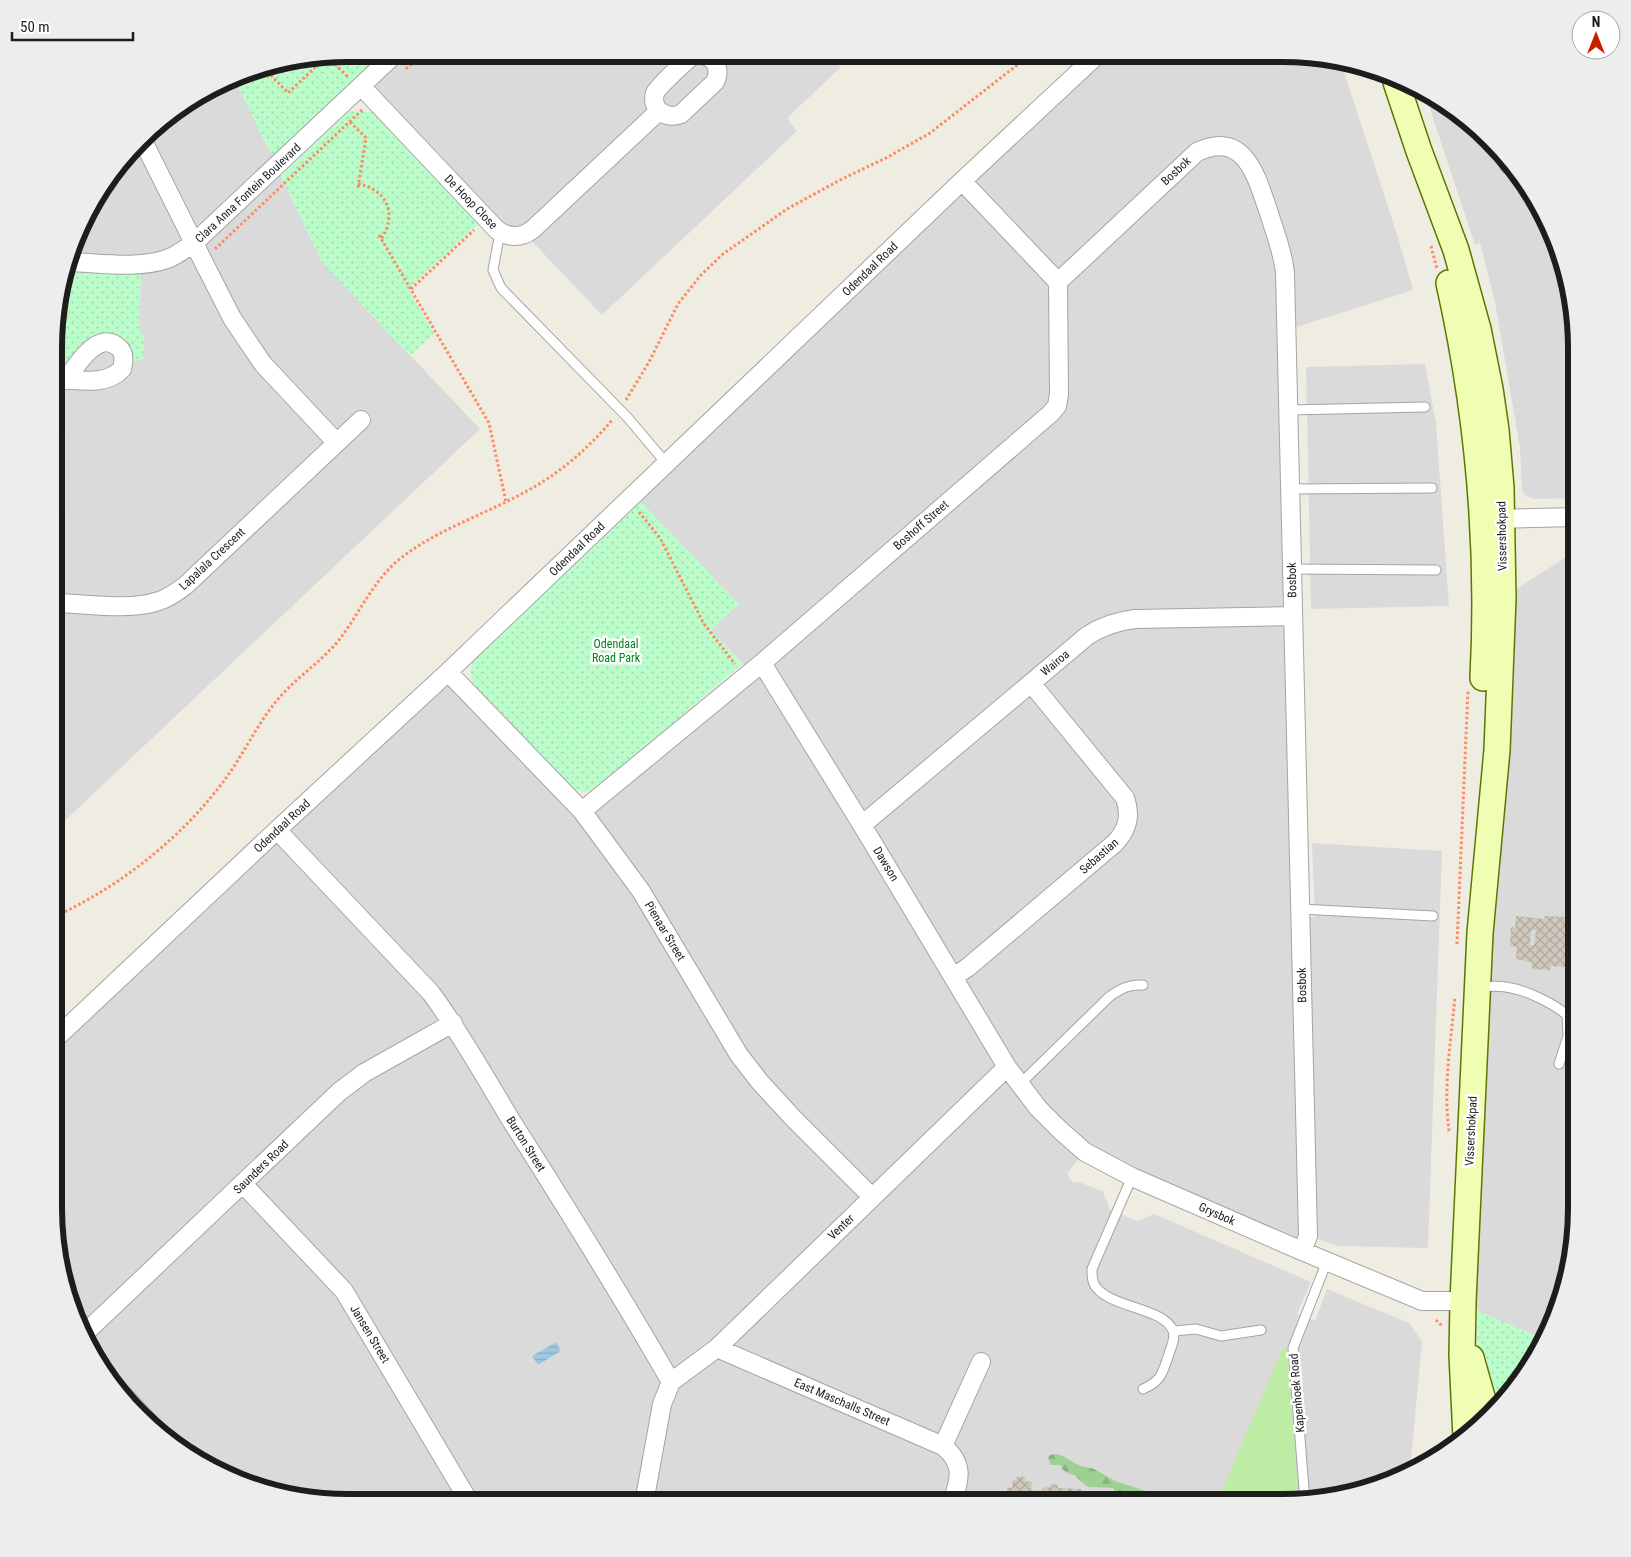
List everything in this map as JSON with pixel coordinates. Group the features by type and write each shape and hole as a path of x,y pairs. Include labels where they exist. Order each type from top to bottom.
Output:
{"main road":[{"name":"Vissershokpad","path":"1398,87 1456,250 1478,329 1496,430 1492,519 1503,598 1497,750 1480,932 1467,988 1462,1355 1465,1427"},
{"name":"Vissershokpad","path":"1463,1329 1487,1409"}],"street":[{"name":"Clara Anna Fontein Boulevard","path":"76,262 133,264 158,262 169,259 194,244 386,62"},
{"path":"685,62 657,89 654,100 659,111 669,117 676,117 681,114 715,82 717,65 714,62"},
{"name":"Odendaal Road","path":"62,1032 448,672 962,181 1090,62"},
{"name":"De Hoop Close","path":"361,86 486,219 500,232 515,236 527,234 532,230 659,111"},
{"path":"146,146 232,318 263,364 336,442"},
{"name":"Bosbok","path":"1058,282 1190,156 1211,147 1228,148 1243,156 1254,171 1284,261 1308,1236 1302,1251"},
{"path":"962,181 1058,282"},
{"name":"Boshoff Street","path":"582,811 762,663 1050,414 1057,406 1059,394 1058,282"},
{"name":"Lapalala Crescent","path":"62,603 131,606 146,605 170,597 186,585 361,420"},
{"path":"1492,519 1568,518"},
{"name":"Wairoa","path":"862,825 1087,636 1115,623 1135,619 1293,616"},
{"name":"Dawson","path":"762,663 862,825 1007,1067"},
{"name":"Pienaar Street","path":"448,672 582,811 641,892 739,1055 773,1097 872,1197"},
{"name":"Sebastian","path":"953,977 967,968 1116,843 1126,828 1129,812 1125,798 1031,683"},
{"name":"Burton Street","path":"277,830 431,993 453,1023 490,1086 589,1244 671,1382"},
{"name":"Saunders Road","path":"89,1329 339,1092 364,1073 453,1023"},
{"name":"Venter","path":"671,1382 717,1348 1007,1067"},
{"name":"Grysbok","path":"1007,1067 1038,1108 1085,1152 1132,1177 1422,1301 1463,1302"},
{"name":"Jansen Street","path":"244,1184 344,1291 465,1494"},
{"name":"East Maschalls Street","path":"717,1348 943,1446 955,1458 958,1466 958,1484 954,1494"},
{"path":"943,1446 981,1362"},
{"path":"646,1494 662,1404 671,1382"}],"lane":[{"path":"500,232 493,270 500,288 620,410 666,463"},
{"path":"1289,410 1425,407"},
{"path":"1290,489 1432,488"},
{"path":"1292,570 1436,570"},
{"path":"1300,909 1433,916"},
{"path":"1020,1084 1108,997 1132,984 1143,985"},
{"path":"1467,988 1510,987 1522,990 1559,1008 1567,1015 1568,1023 1568,1036 1559,1064"},
{"path":"1132,1177 1092,1269 1092,1279 1095,1287 1104,1295 1159,1317 1169,1324 1174,1331 1174,1340 1161,1376 1155,1384 1143,1389"},
{"name":"Kapenhoek Road","path":"1304,1494 1293,1348 1327,1262"},
{"path":"1174,1331 1196,1329 1221,1336 1261,1330"}],"path":[{"path":"403,72 414,62"},
{"path":"62,913 96,895 124,876 151,855 194,816 210,799 238,761 271,708 289,687 334,646 349,627 378,582 393,565 450,528 534,487 567,465 592,443 620,410 649,362 678,304 700,275 717,259 787,209 930,133 1022,62"},
{"path":"333,63 361,86"},
{"path":"270,74 288,93 319,64"},
{"path":"203,261 374,100"},
{"path":"350,122 366,138 358,188"},
{"path":"358,184 374,189 380,194 389,209 389,225 380,237 489,423 506,502"},
{"path":"411,289 486,219"},
{"path":"1429,238 1437,270"},
{"path":"629,499 660,538 704,624 745,677"},
{"path":"1457,953 1459,881 1464,818 1468,681"},
{"path":"1450,1135 1447,1118 1449,1058 1467,988"}],"shaded area":[{"path":"389,62 838,62 840,68 787,118 797,131 602,315 526,235 515,237 361,88"},
{"path":"1093,62 1282,62 1343,69 1397,234 1413,290 1287,330 1301,916 1315,917 1312,843 1442,851 1428,1248 1338,1246 1309,1236 1302,1252 1084,1153 1067,1173 1071,1181 1079,1182 1104,1192 1109,1209 1137,1221 1154,1214 1311,1282 1297,1314 1315,1321 1327,1289 1409,1323 1422,1342 1411,1464 1392,1473 1356,1485 1301,1494 330,1494 275,1485 222,1465 175,1435 146,1411 134,1397 111,1367 92,1335 84,1318 68,1264 62,1208 62,1031 447,672 581,811 750,671 711,630 738,604 633,494"},
{"path":"237,85 266,144 274,156 281,176 322,262 480,429 62,823 62,349 65,312 72,275 92,222 111,190 146,146 190,111"},
{"path":"1428,103 1456,122 1485,146 1520,190 1547,239 1559,275 1568,330 1568,498 1534,499 1526,496 1522,491 1520,448 1495,302 1480,243 1475,245"},
{"path":"1425,364 1436,424 1449,606 1311,609 1306,367"},
{"path":"1568,556 1568,1227 1559,1282 1547,1318 1538,1337 1462,1304 1502,598"}],"green space":[{"path":"374,62 274,156 266,144 237,85 293,68 330,63"},
{"path":"349,111 374,112 479,223 408,289 434,333 410,356 322,262 281,176"},
{"path":"74,270 141,272 139,332 144,333 143,359 131,363 88,341 62,366 63,327 69,317 69,307 66,303"},
{"path":"66,304 70,311 70,316 63,329"},
{"name":"Odendaal Road Park","path":"641,502 739,604 711,630 742,664 596,789 581,791 567,784 475,687 471,668 476,656"},
{"path":"1478,1311 1538,1337 1520,1367 1494,1400 1485,1380 1477,1339"},
{"path":"1283,1347 1287,1348 1298,1494 1221,1494"},
{"path":"1050,1455 1063,1456 1078,1465 1094,1469 1115,1481 1151,1494 1117,1494 1113,1488 1088,1487 1074,1475 1062,1469 1061,1465 1051,1465 1048,1458"}],"water":[{"path":"556,1342 561,1351 538,1365 532,1356"}],"building":[{"path":"1516,916 1544,919 1544,916 1568,917 1565,967 1551,966 1550,970 1532,969 1532,962 1516,959 1517,947 1510,946 1511,927 1515,928","holes":["1531,930 1536,930 1534,945 1530,945"]},
{"path":"1017,1477 1025,1477 1025,1481 1032,1482 1031,1490 1042,1491 1042,1488 1050,1487 1050,1484 1058,1485 1058,1488 1081,1489 1081,1494 1006,1494 1007,1488 1012,1488 1013,1480 1016,1480"}]}
